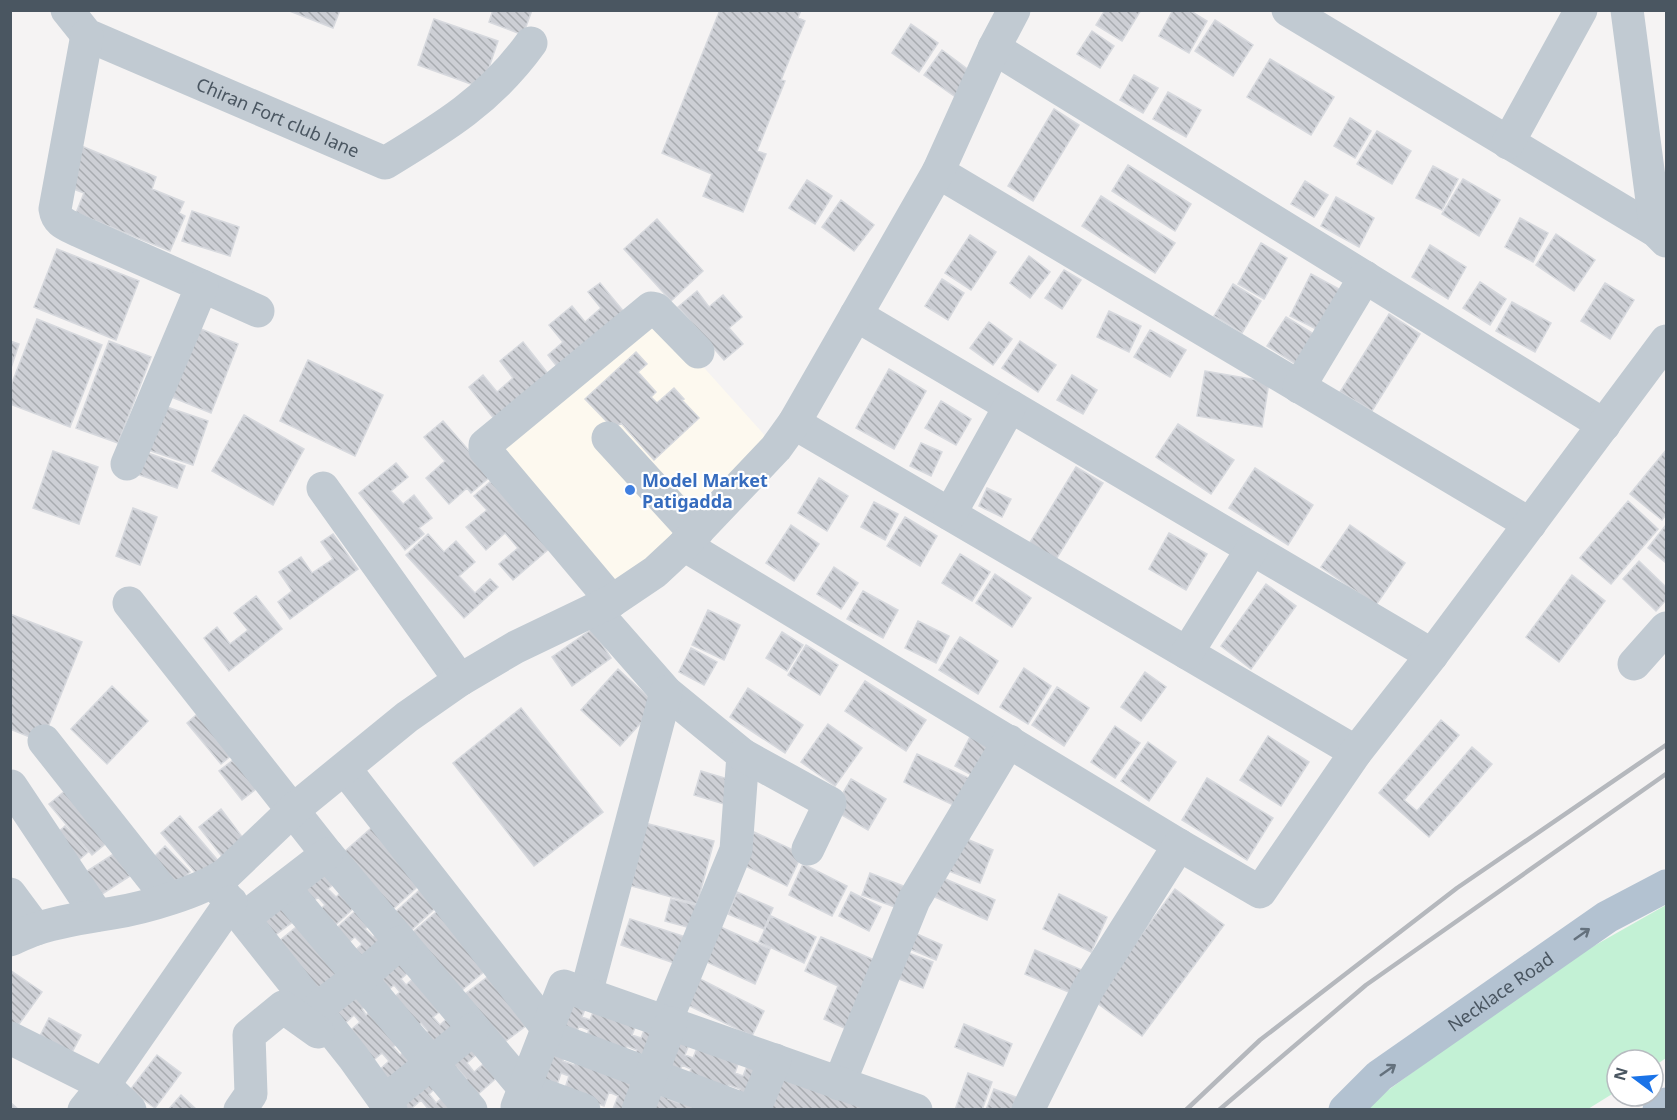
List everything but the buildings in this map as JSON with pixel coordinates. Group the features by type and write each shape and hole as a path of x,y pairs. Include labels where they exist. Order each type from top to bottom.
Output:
{"main road":[{"name":"Necklace Road","path":"1345,1110 1379,1076 1597,924 1666,886"},
{"path":"1659,1110 1666,1104"}],"street":[{"name":"Chiran Fort club lane","path":"67,10 87,35 385,163 438,131 488,94 531,43"},
{"path":"473,1029 432,1062 388,1106 353,1057 230,901 226,874 293,810 407,717 460,680 516,647 603,605 655,572 690,539 776,448 794,423 938,172 994,48 1014,10"},
{"path":"1288,10 1661,236"},
{"path":"1508,144 1581,10"},
{"path":"1627,10 1661,236"},
{"path":"87,35 56,209 57,218 60,222 79,231 258,311"},
{"path":"994,48 1604,425"},
{"path":"938,172 1530,524"},
{"path":"1299,387 1365,277"},
{"path":"127,464 202,286"},
{"path":"698,352 656,309 651,308 485,445 485,450 666,692 743,755 830,803 808,849"},
{"path":"856,315 1432,655"},
{"path":"608,438 685,522 690,539 1009,741 1260,892 1356,752 1432,655 1666,341"},
{"path":"950,514 1010,406"},
{"path":"794,423 1356,752"},
{"path":"323,488 460,680"},
{"path":"1187,653 1252,549"},
{"path":"129,603 327,854 473,1029 520,1099 584,1110"},
{"path":"1634,664 1666,628"},
{"path":"586,994 666,692"},
{"path":"44,741 168,898"},
{"path":"839,1084 914,900 1009,741"},
{"path":"638,1110 668,1022 735,850 743,755"},
{"path":"345,769 547,1032 651,1075 745,1110"},
{"path":"11,786 97,915"},
{"path":"1028,1110 1088,989 1179,845"},
{"path":"10,894 23,934 97,915 116,913 168,898 230,901 284,888 327,854"},
{"path":"284,888 471,1110"},
{"path":"94,1097 230,901"},
{"path":"315,1010 359,976 361,977 401,942"},
{"path":"520,1099 564,986 775,1060 884,1104 916,1110"},
{"path":"254,1104 249,1035 283,1007 353,1057"},
{"path":"10,1038 94,1097 130,1110"},
{"path":"754,1110 775,1060"}],"shaded area":[{"name":"Model Market Patigadda","path":"654,312 776,448 613,598 487,446"}],"green space":[{"path":"1666,905 1666,1058 1665,1048 1605,1048 1605,1098 1588,1109 1361,1110 1555,968"}],"railway":[{"path":"1186,1110 1260,1040 1457,888 1666,745"},
{"path":"1219,1110 1366,985 1666,774"}],"place":[{"name":"Model Market Patigadda","path":"630,490"}]}
